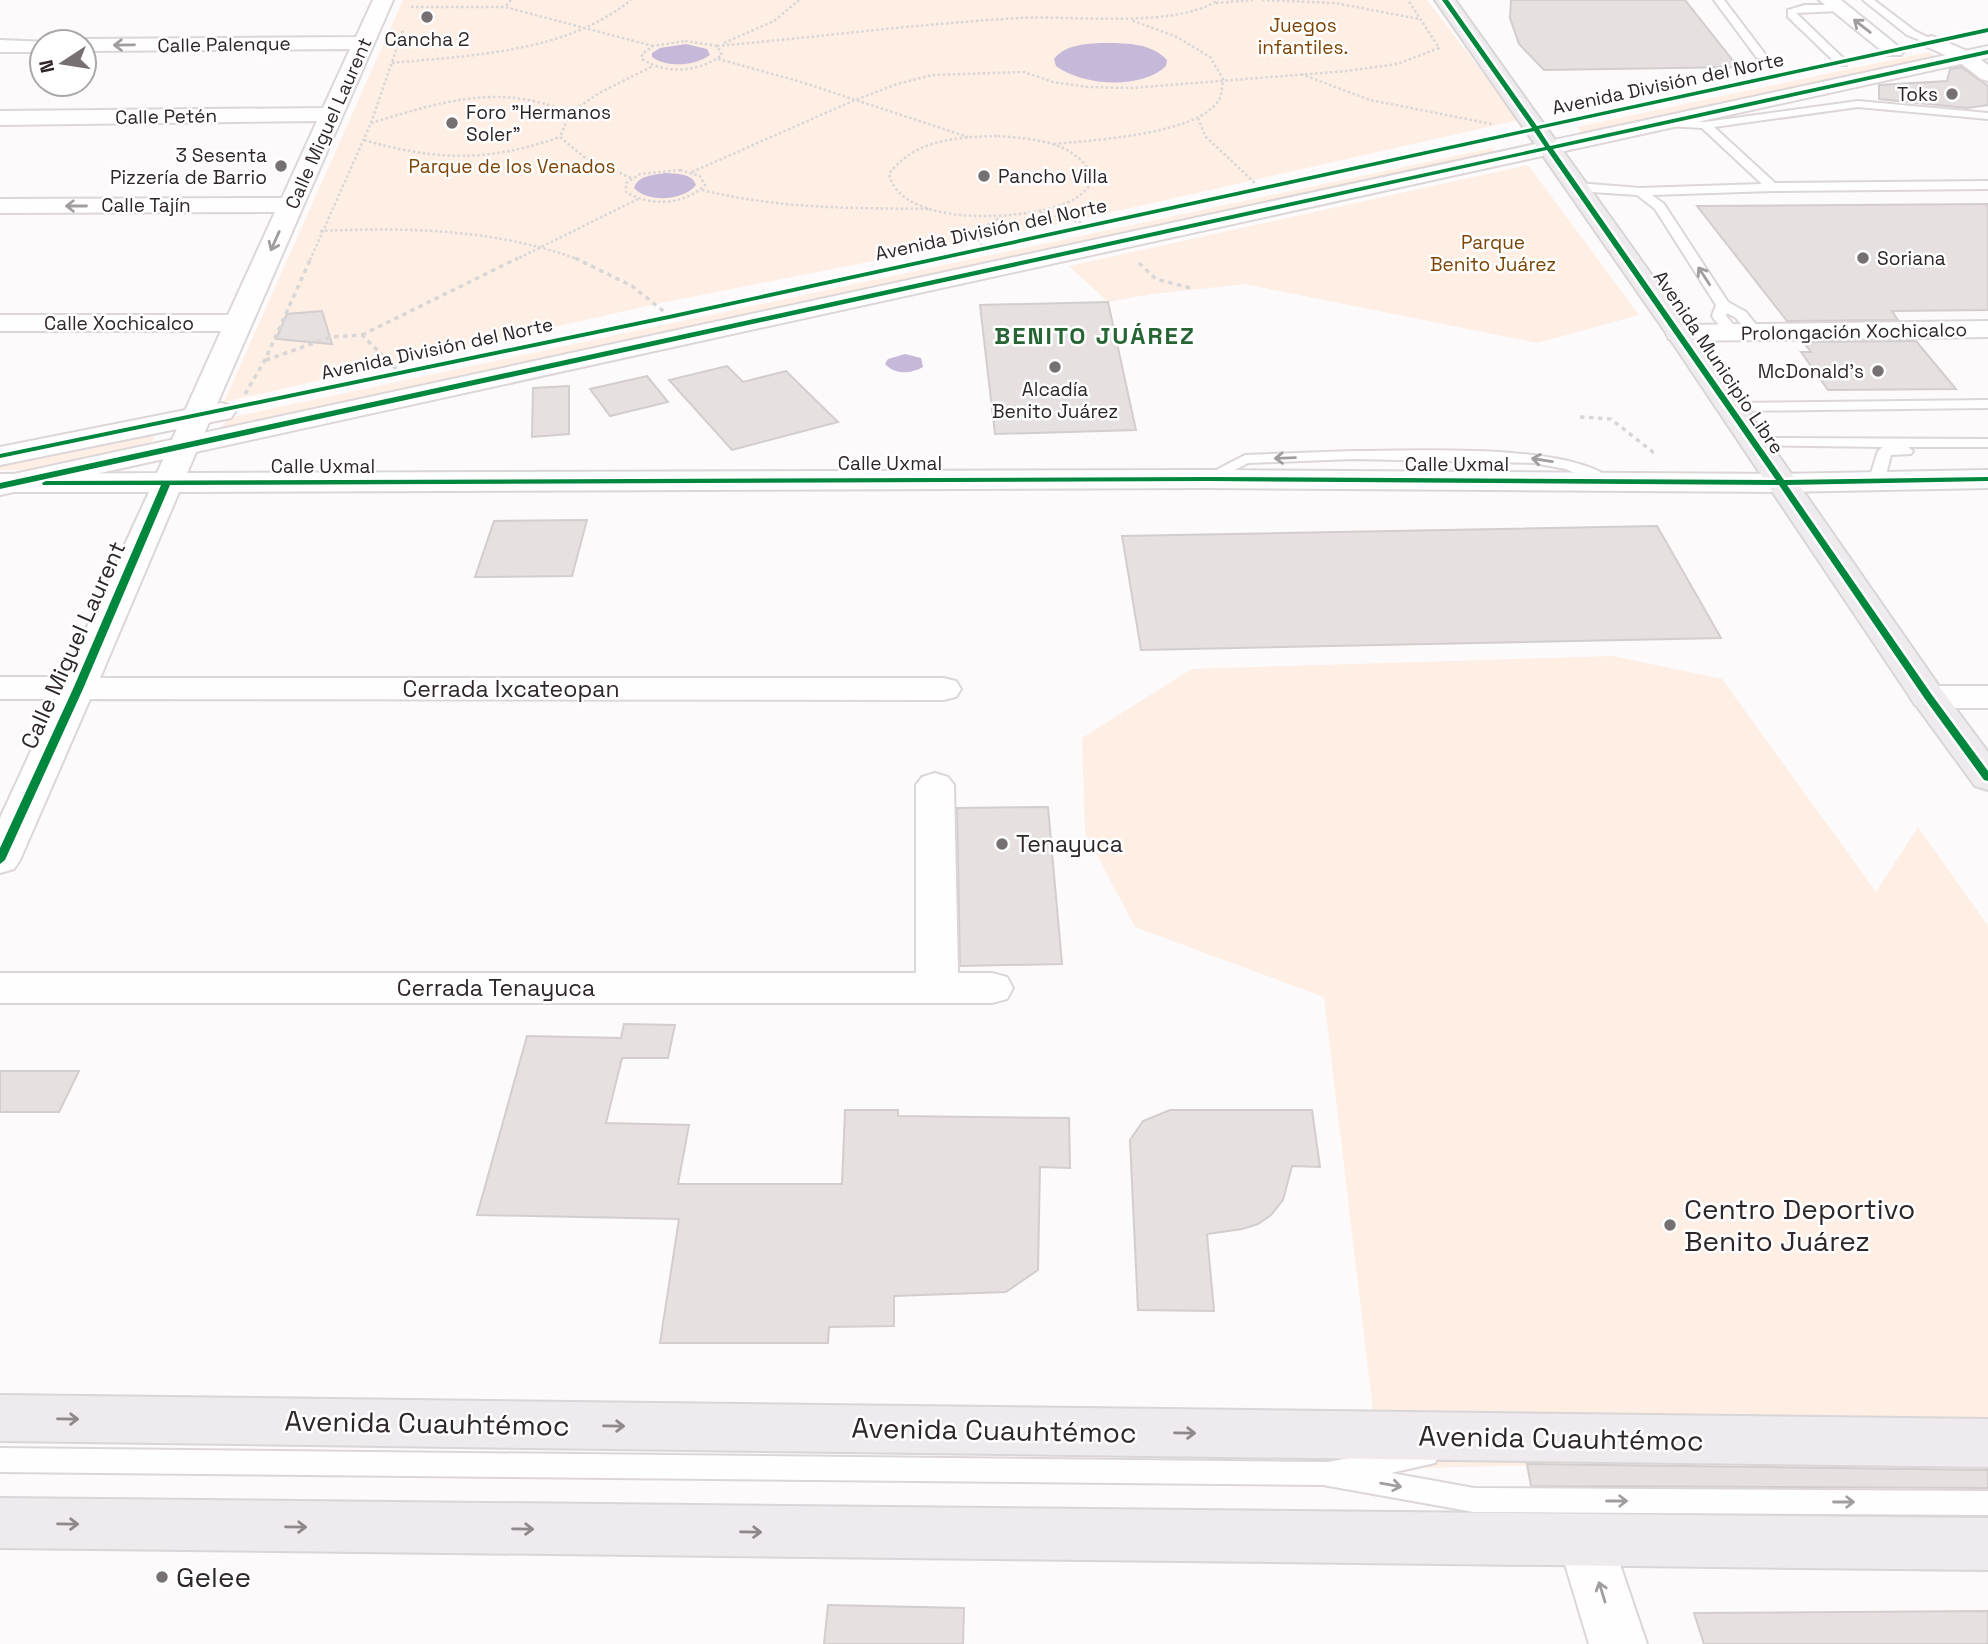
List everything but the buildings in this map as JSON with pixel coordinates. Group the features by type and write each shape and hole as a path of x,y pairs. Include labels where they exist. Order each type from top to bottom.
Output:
{"main road":[{"name":"Avenida Municipio Libre","path":"1446,0 1679,333 1928,697 1988,778"},
{"name":"Avenida Cuauhtémoc","path":"0,1418 1988,1443"},
{"path":"0,1523 1988,1544"}],"street":[{"name":"Calle Miguel Laurent","path":"0,860 383,0"},
{"path":"1834,4 1894,51"},
{"name":"Avenida División del Norte","path":"3,477 195,417 1264,188 1852,83 1894,51 1988,30"},
{"path":"1932,42 1976,55 1988,75"},
{"name":"Calle Palenque","path":"98,45 363,43"},
{"path":"0,46 28,46"},
{"name":"Avenida División del Norte","path":"3,477 183,447 1118,243 1543,139 1669,123 1976,55"},
{"name":"Calle Petén","path":"0,118 332,114"},
{"name":"Calle Tajín","path":"0,206 291,205"},
{"name":"Calle Xochicalco","path":"0,323 238,323"},
{"name":"Prolongación Xochicalco","path":"1679,333 1988,328"},
{"name":"Calle Uxmal","path":"3,477 166,484 1207,479 1779,482 1881,465 1988,479"},
{"name":"Cerrada Ixcateopan","path":"0,688 943,689"},
{"path":"1928,697 1988,697"},
{"path":"935,785 937,988"},
{"name":"Cerrada Tenayuca","path":"0,988 992,988"},
{"path":"1586,1541 1618,1644"}],"lane":[{"path":"1719,0 1761,56"},
{"path":"1868,0 1911,33 1932,42"},
{"path":"1834,4 1791,12 1852,83 1950,114 1988,116"},
{"path":"1669,123 1704,125 1852,83"},
{"path":"1704,125 1772,187"},
{"path":"1577,187 1640,192 1772,187 1988,185"},
{"path":"1640,192 1660,207 1723,305 1741,315 1744,332"},
{"path":"1723,305 1719,316 1744,332"},
{"path":"1729,407 1988,404"},
{"path":"1435,436 1440,456"},
{"path":"1346,438 1353,455"},
{"path":"1752,442 1988,443"},
{"path":"1872,442 1881,465 1988,450"},
{"path":"1207,479 1245,459 1353,455 1546,461 1570,465 1606,482"},
{"path":"1323,1473 1466,1448 1988,1458"},
{"path":"0,1460 1323,1473 1474,1500 1988,1503"}],"path":[{"path":"407,18 415,0"},
{"path":"505,8 511,0"},
{"path":"392,64 493,51 584,29 613,14 631,0"},
{"path":"717,46 782,16 799,0"},
{"path":"1214,4 1219,0"},
{"path":"411,6 505,8 653,46 685,41 717,46 1020,18 1130,20 1214,4 1254,0"},
{"path":"1262,0 1335,3 1420,19"},
{"path":"934,209 830,208 752,202 702,190 673,201 638,199 626,192 624,187 631,178 653,171 692,172 855,100 897,84 932,75 1024,72 1053,82 1088,88 1131,88 1397,64 1439,48 1408,0"},
{"path":"1053,144 1163,130 1198,118 1218,101 1223,79 1210,57 1177,37 1130,20"},
{"path":"245,394 265,360 320,231 364,140 404,29"},
{"path":"653,46 642,54 642,59 653,66 689,68 718,59 969,137"},
{"path":"717,46 722,52 718,59"},
{"path":"364,140 405,153 461,158 533,148 560,137 570,113 598,93 653,66"},
{"path":"1301,74 1331,89 1371,102 1492,124"},
{"path":"371,123 448,101 485,96 533,97 570,113"},
{"path":"1198,118 1205,136 1220,153 1249,180 1264,188"},
{"path":"560,137 569,148 591,162 631,178"},
{"path":"969,137 1017,138 1053,144 1076,153 1090,166 1094,179 1086,192 1076,198 1037,212 1003,216 967,215 934,209 909,200 893,188 889,174 896,161 914,150 939,142 969,137"},
{"path":"692,172 705,180 702,190"},
{"path":"265,360 331,337 362,335 638,199"},
{"path":"1037,212 1058,215 1090,226"},
{"path":"984,249 975,232 1003,216"},
{"path":"320,231 426,229 488,235 541,247 593,265 627,282 669,317"},
{"path":"1118,243 1156,279 1194,289"},
{"path":"362,335 401,374"},
{"path":"1580,417 1611,419 1645,448 1665,459"}],"green space":[{"name":"Parque de los Venados","path":"403,0 1427,0 1519,120 1055,225 656,304 224,402"},
{"path":"1929,52 1940,60 1585,137 1577,127"},
{"path":"1492,148 1498,154 217,433 228,418"},
{"name":"Parque Benito Juárez","path":"1528,165 1639,315 1537,343 1245,284 1152,294 1108,302 1069,266"},
{"path":"157,430 150,445 33,470 0,470 0,466"},
{"name":"Centro Deportivo Benito Juárez","path":"1613,656 1722,679 1876,892 1918,827 1988,926 1988,1454 1380,1469 1324,997 1135,927 1085,832 1082,738 1192,669"}],"shaded area":[{"path":"1100,43 1145,47 1167,60 1166,66 1142,79 1112,82 1081,78 1056,66 1054,59 1069,48"},
{"path":"686,44 707,49 710,55 681,64 665,63 652,57 652,53 660,48"},
{"path":"666,173 688,176 696,185 683,194 665,198 648,196 634,188 643,178"},
{"path":"905,354 921,358 923,367 903,372 893,370 885,364 888,359"}],"cycle path":[{"path":"1445,0 1679,333 1928,697 1988,778"},
{"path":"0,456 669,317 1988,30"},
{"path":"0,486 1988,52"},
{"path":"46,483 1207,479 1779,483 1988,479"},
{"path":"0,860 78,689 166,484"}],"place":[{"name":"Cancha 2","path":"427,17"},
{"name":"Toks","path":"1952,94"},
{"name":"Foro \"Hermanos Soler\"","path":"452,123"},
{"name":"3 Sesenta Pizzería de Barrio","path":"281,166"},
{"name":"Pancho Villa","path":"984,176"},
{"name":"Soriana","path":"1863,258"},
{"name":"Alcadía Benito Juárez","path":"1055,367"},
{"name":"McDonald's","path":"1878,371"},
{"name":"Tenayuca","path":"1002,844"},
{"name":"Centro Deportivo Benito Juárez","path":"1670,1225"},
{"name":"Gelee","path":"162,1577"}],"district":[{"name":"BENITO JUÁREZ","path":"1095,336"}],"park label":[{"name":"Juegos infantiles.","path":"1303,36"}]}
